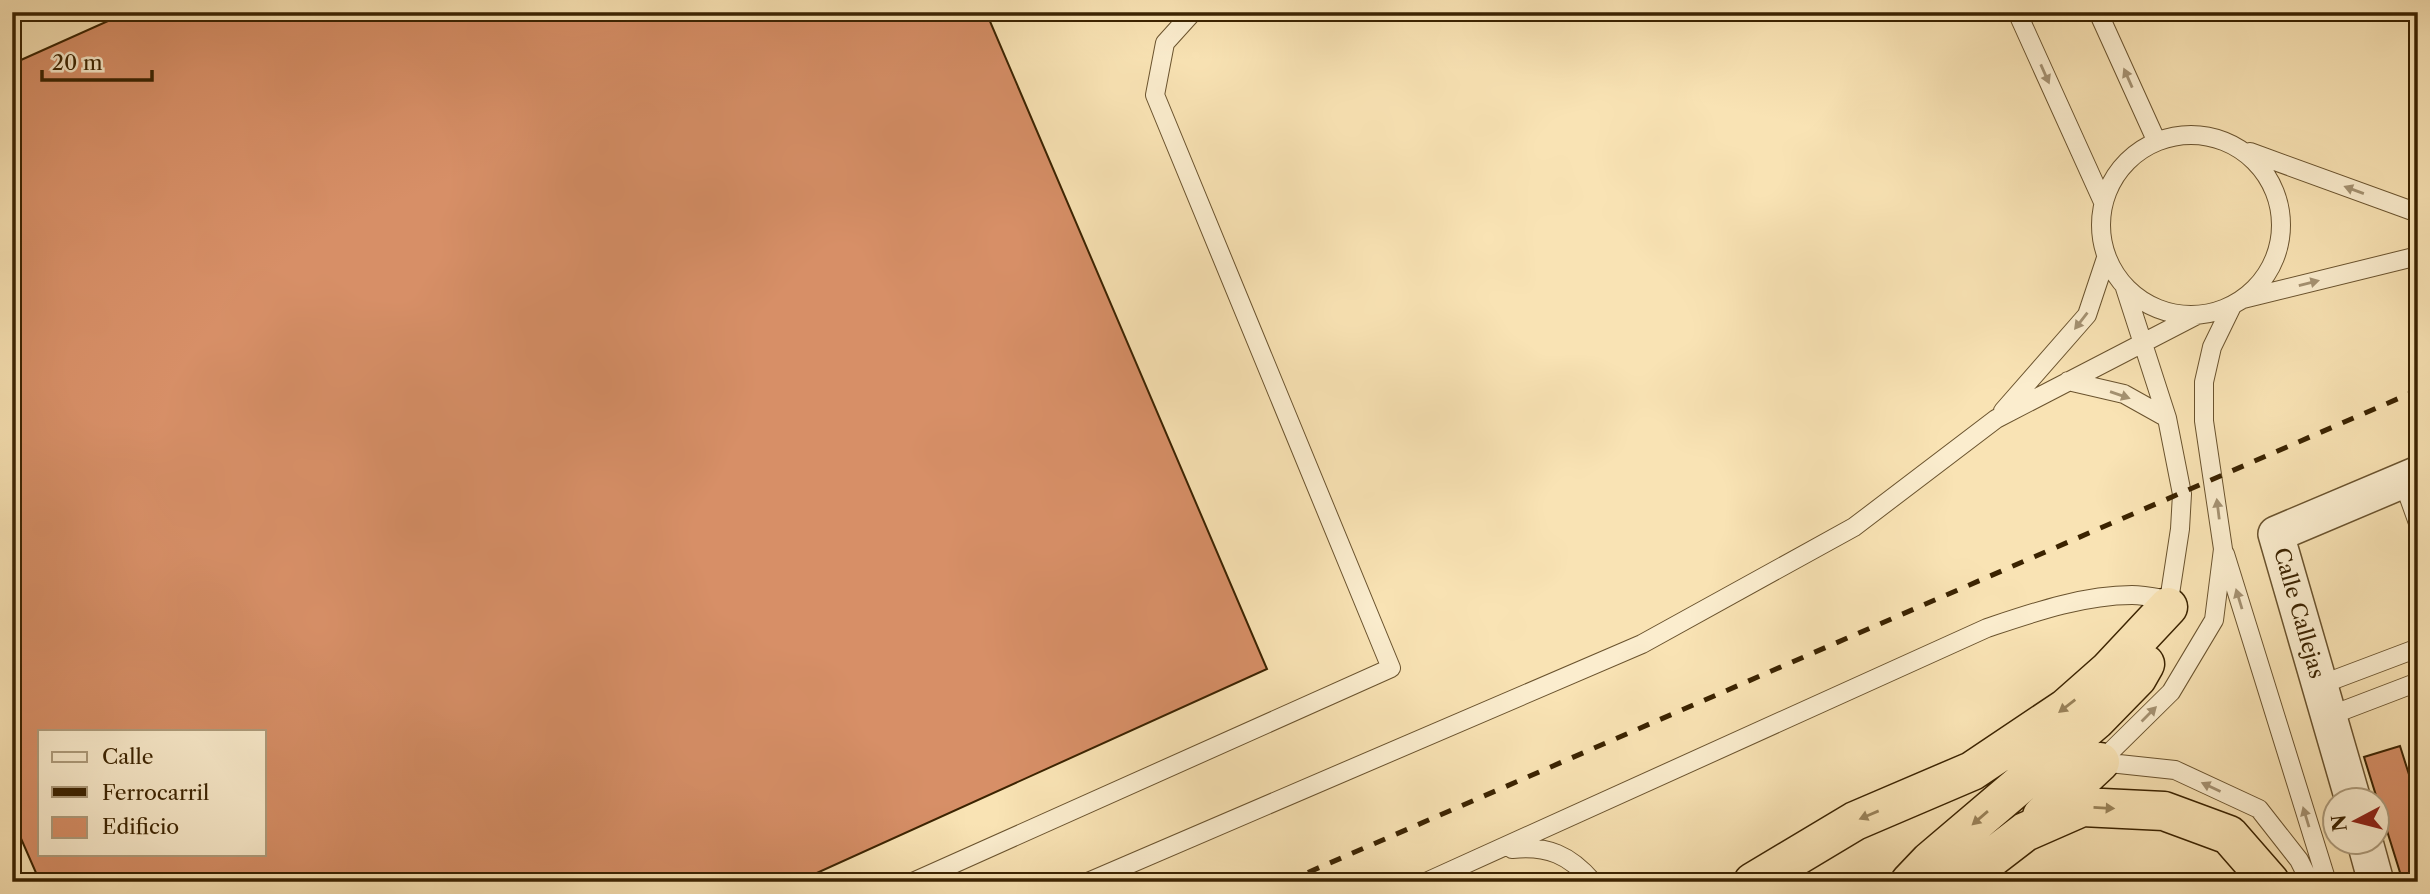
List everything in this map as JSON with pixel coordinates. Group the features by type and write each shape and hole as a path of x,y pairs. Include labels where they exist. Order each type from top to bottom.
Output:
{"highway":[{"path":"1910,882 1930,861 2096,720 2137,678 2156,647 2169,603"},
{"path":"1753,882 1855,821 1972,771 2066,708 2109,670 2169,603"},
{"path":"2011,793 2100,762"},
{"path":"1960,882 2025,832 2100,762"},
{"path":"2025,832 2082,807 2164,811 2229,835 2270,882"}],"street":[{"name":"Calle Callejas","path":"2349,786 2276,534 2410,478"},
{"path":"2369,856 2376,882"}],"lane":[{"path":"913,882 1391,668 1155,95 1165,43 1193,12"},
{"path":"2017,12 2103,202"},
{"path":"2098,12 2156,140"},
{"path":"2418,213 2213,136 2185,134 2156,140 2132,155 2114,176 2103,202 2100,231 2106,258 2125,288 2145,304 2169,313 2195,316 2418,256"},
{"path":"2239,147 2262,167 2276,193 2282,222 2277,252 2264,279 2237,303 2212,347 2204,382 2204,421 2223,549 2327,882"},
{"path":"1996,419 2087,315 2106,258"},
{"path":"1426,882 1987,628 2040,610 2084,601 2132,595 2169,603 2182,494 2167,418 2125,288"},
{"path":"1088,882 1643,644 1854,527 1996,419 2195,316"},
{"path":"2068,381 2124,394 2167,418"},
{"path":"2410,478 2418,523"},
{"path":"2100,762 2171,692 2214,620 2223,549"},
{"path":"2324,701 2418,648"},
{"path":"2324,701 2418,682"},
{"path":"2100,762 2175,770 2259,809 2299,860 2310,882"},
{"path":"1498,851 1527,847 1558,852 1581,868 1593,882"}],"building":[{"path":"128,12 986,12 1267,669 797,882 40,882 12,818 12,64"},
{"path":"2400,746 2418,803 2418,882 2403,882 2392,847 2392,786 2373,786 2364,757"}],"railway":[{"path":"1286,882 2418,390"}]}
